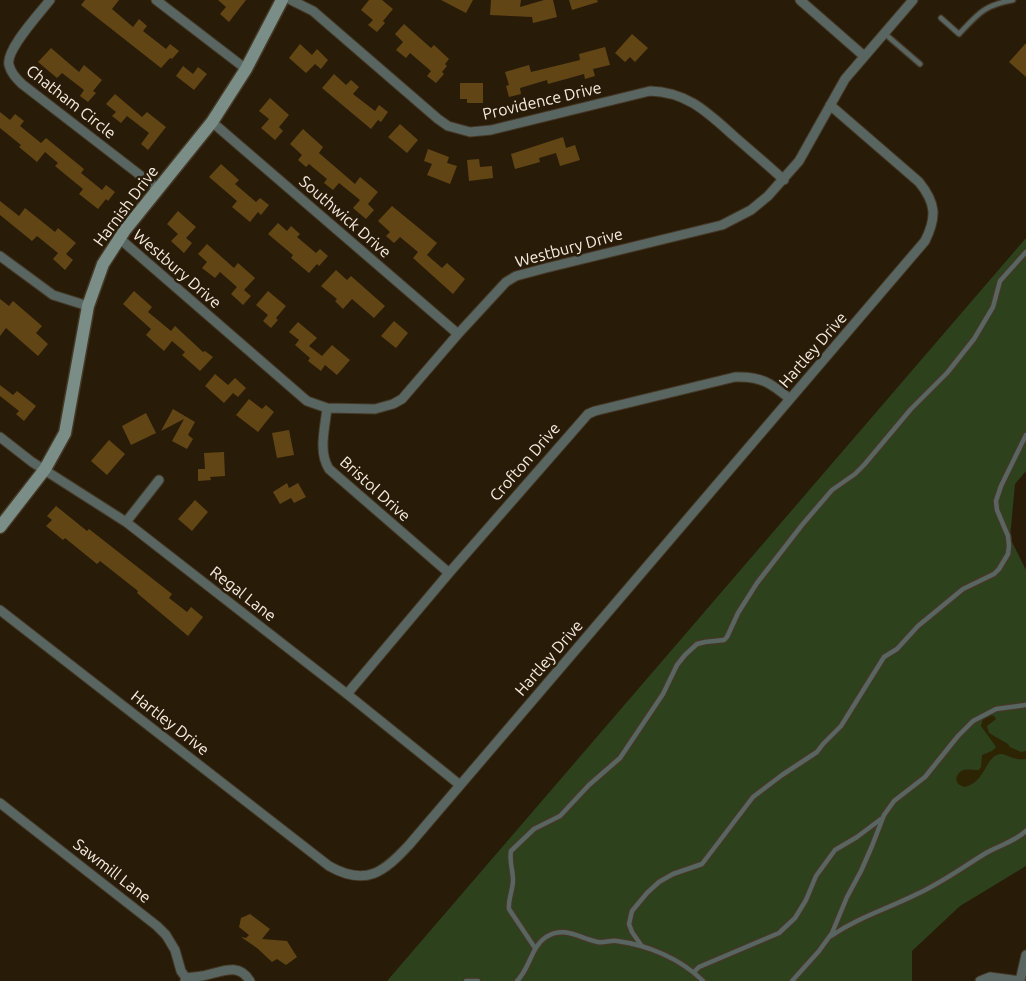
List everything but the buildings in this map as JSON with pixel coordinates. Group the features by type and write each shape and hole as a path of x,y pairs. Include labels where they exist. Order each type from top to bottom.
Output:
{"street":[{"name":"Chatham Circle","path":"50,0 12,48 8,63 12,74 158,189"},
{"path":"156,0 246,69"},
{"name":"Harnish Drive","path":"0,527 45,470 65,433 88,306 103,264 119,238 212,122 246,69 282,0"},
{"name":"Providence Drive","path":"292,0 313,11 423,108 448,126 470,132 491,130 650,90 663,91 678,95 702,108 784,180"},
{"path":"800,0 864,56"},
{"name":"Westbury Drive","path":"119,238 308,401 327,408 375,409 393,404 402,398 499,288 516,276 722,225 751,210 784,180 799,161 812,141 845,79 913,0"},
{"name":"Hartley Drive","path":"0,610 321,860 339,872 362,876 373,874 392,863 917,253 925,241 933,218 933,207 930,198 918,182 830,106"},
{"name":"Southwick Drive","path":"212,122 458,334"},
{"path":"0,256 53,295 88,306"},
{"name":"Crofton Drive","path":"347,694 448,572 581,419 588,414 735,377 750,376 762,379 790,399"},
{"name":"Bristol Drive","path":"327,408 323,451 329,470 448,572"},
{"name":"Regal Lane","path":"0,437 32,462 126,522 347,694 460,785"},
{"path":"126,522 159,480"},
{"name":"Sawmill Lane","path":"0,803 157,926 166,935 175,950 181,971 186,979 233,969 242,971 250,981"},
{"path":"980,981 990,977 1020,981 1026,955"}],"lane":[{"path":"941,18 960,34 981,11 1000,2 1013,0"},
{"path":"884,33 920,64"},
{"path":"535,948 508,903 512,895 513,881 511,851 534,829 560,816 589,785 620,758 663,694 677,665 692,648 702,642 717,642 727,637 738,613 757,583 802,524 832,490 855,474 869,459 911,409 947,373 974,339 993,307 1000,281 1026,252"},
{"path":"641,945 629,924 632,911 647,893 658,882 702,864 753,797 782,775 818,752 823,744 841,726 884,657 897,649 918,626 963,589 994,574 1000,569 1008,554 1008,536 997,510 996,501 1001,486 1026,435"},
{"path":"792,981 830,936 847,896 861,871 883,817 894,801 925,777 958,736 973,721 996,710 1026,705"},
{"path":"694,972 699,967 780,933 795,918 806,900 816,876 835,850 857,837 883,817"},
{"path":"830,936 864,916 923,891 986,853 1012,842 1026,831"},
{"path":"517,981 526,968 535,948 547,936 562,932 569,932 599,942 614,941 641,945 662,954 694,972 703,981"},
{"path":"466,981 478,981"}],"green space":[{"path":"1026,238 1026,471 1015,484 1010,538 1026,570 1026,866 960,906 912,951 912,981 387,981"}],"sand":[{"path":"990,715 996,719 987,726 989,733 1010,747 1021,752 1026,751 1026,759 1017,759 1002,754 995,756 977,780 971,785 964,787 958,784 956,779 960,772 962,770 979,770 982,755 996,747 981,726 983,719"}]}
